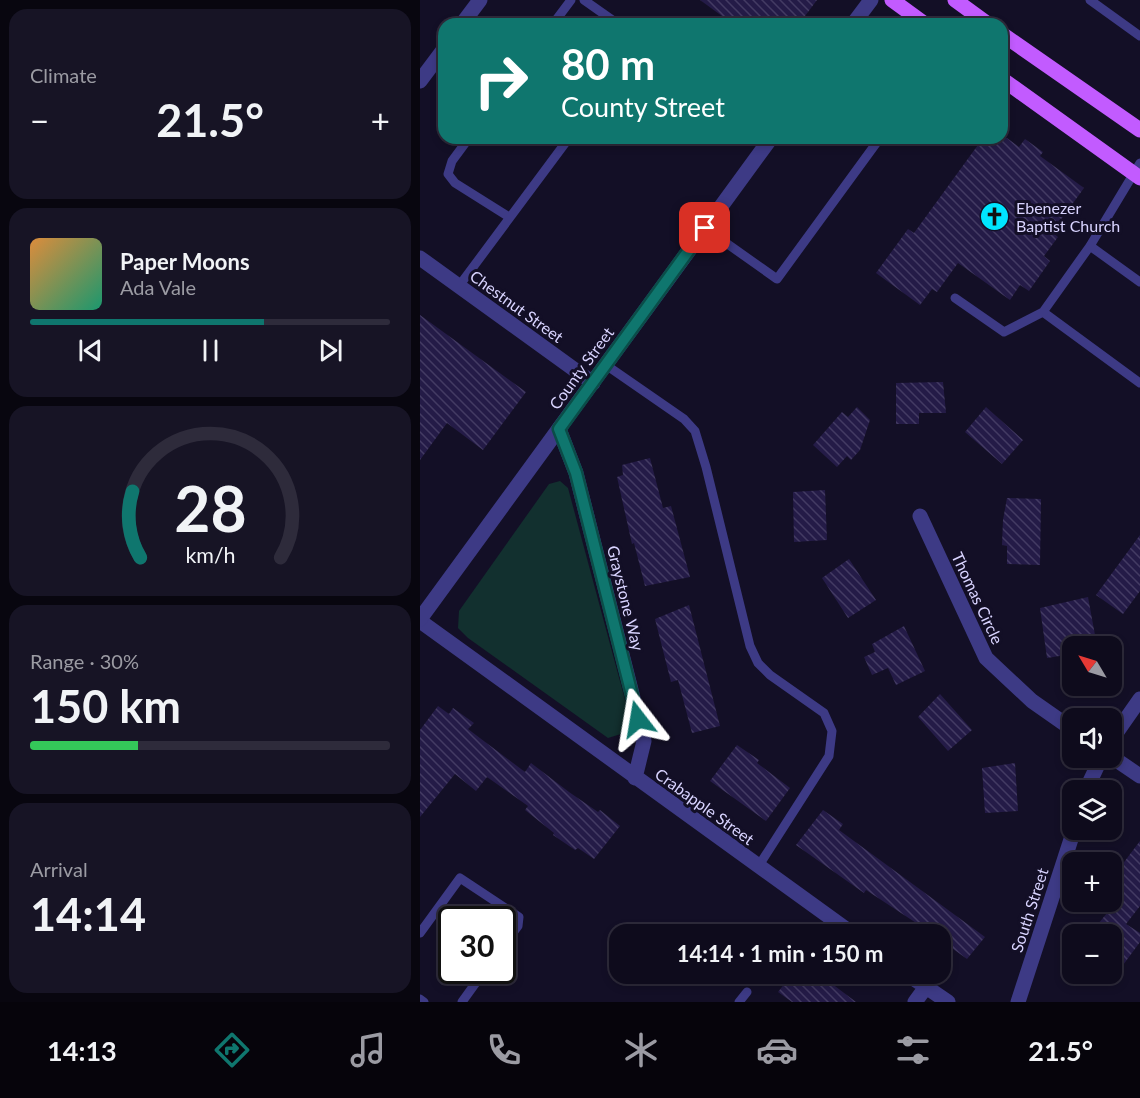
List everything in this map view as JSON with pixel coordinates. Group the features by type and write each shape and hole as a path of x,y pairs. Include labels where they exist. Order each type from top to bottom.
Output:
{"main road":[{"path":"892,0 917,18"},
{"path":"955,0 980,18"},
{"path":"1008,38 1140,130"},
{"path":"1008,83 1138,171"}],"street":[{"path":"466,18 480,0"},
{"path":"858,18 871,0"},
{"path":"420,81 438,57"},
{"name":"County Street","path":"420,620 767,144"},
{"name":"Chestnut Street","path":"420,258 593,383"},
{"name":"Graystone Way","path":"559,429 576,473 644,741 635,778"},
{"name":"Thomas Circle","path":"920,516 986,658 1032,701 1062,722"},
{"name":"Crabapple Street","path":"420,620 839,924"},
{"path":"1122,725 1140,699"},
{"path":"1122,764 1140,776"},
{"name":"South Street","path":"1018,1002 1071,840"},
{"path":"922,984 948,1002"},
{"path":"915,1002 926,987"}],"lane":[{"path":"558,18 571,0"},
{"path":"584,0 610,18"},
{"path":"1090,0 1140,36"},
{"path":"465,144 452,161 448,174 455,183 509,217"},
{"path":"459,286 564,144"},
{"path":"705,228 777,279 876,144"},
{"path":"955,298 1004,332 1043,312 1090,246 1138,171"},
{"path":"1090,246 1140,282"},
{"path":"1043,312 1140,383"},
{"path":"606,365 684,419 695,431 706,466 750,646 758,663 770,675 824,713 832,731 829,756 758,867"},
{"path":"440,906 460,878 503,906"},
{"path":"420,933 438,908"},
{"path":"516,915 519,917 516,929"},
{"path":"462,1002 475,984"},
{"path":"739,1002 747,992"},
{"path":"420,999 424,1002"}],"green space":[{"path":"560,481 568,488 628,711 627,725 621,734 608,738 468,638 458,628 459,611 549,484"}],"building":[{"path":"700,0 817,0 804,18 720,18 722,16"},
{"name":"Ebenezer Baptist Church","path":"1008,139 1019,147 1025,139 1043,152 1040,156 1084,188 1052,232 1058,237 1044,256 1050,261 1029,291 1020,285 1010,300 958,263 937,292 932,289 920,305 876,273 908,229 914,233 979,144 1008,144"},
{"path":"420,315 526,392 483,450 447,423 420,460"},
{"path":"943,382 946,413 919,413 919,424 896,424 896,383"},
{"path":"857,407 870,420 860,450 851,460 847,456 837,467 813,445 842,412 848,417"},
{"path":"986,407 1023,440 1002,464 965,432"},
{"path":"650,458 663,508 671,506 690,577 645,586 634,543 632,544 617,477 623,475 622,465"},
{"path":"825,490 827,540 794,542 793,492"},
{"path":"1007,498 1041,499 1040,565 1007,564 1007,546 1002,545"},
{"path":"1140,535 1140,591 1123,614 1096,595"},
{"path":"849,559 876,600 848,618 822,578"},
{"path":"1088,597 1095,636 1062,636 1062,656 1047,658 1040,608"},
{"path":"689,605 720,726 692,733 678,680 671,682 655,619"},
{"path":"904,626 925,671 896,685 888,668 872,675 864,657 875,652 872,644"},
{"path":"940,694 972,730 948,751 918,717"},
{"path":"438,706 449,714 453,708 474,723 468,729 525,772 531,763 620,826 594,859 578,848 575,850 553,835 554,833 525,810 528,806 487,777 476,791 455,774 420,817 420,730"},
{"path":"737,745 759,760 757,763 790,788 766,821 710,781"},
{"path":"1015,763 1018,811 985,813 982,768"},
{"path":"823,810 843,824 839,830 985,937 967,959 951,947 951,924 918,924 866,890 864,893 796,845"},
{"path":"1140,841 1140,906 1126,924 1140,933 1140,942 1122,966 1122,924 1098,924 1108,912 1122,912 1124,892 1122,890 1122,865"},
{"path":"784,984 832,984 856,1002 792,1002 778,992"}],"place":[{"name":"Ebenezer Baptist Church","path":"995,216"}],"route":[{"path":"638,719 576,473 559,429 705,228"}]}
